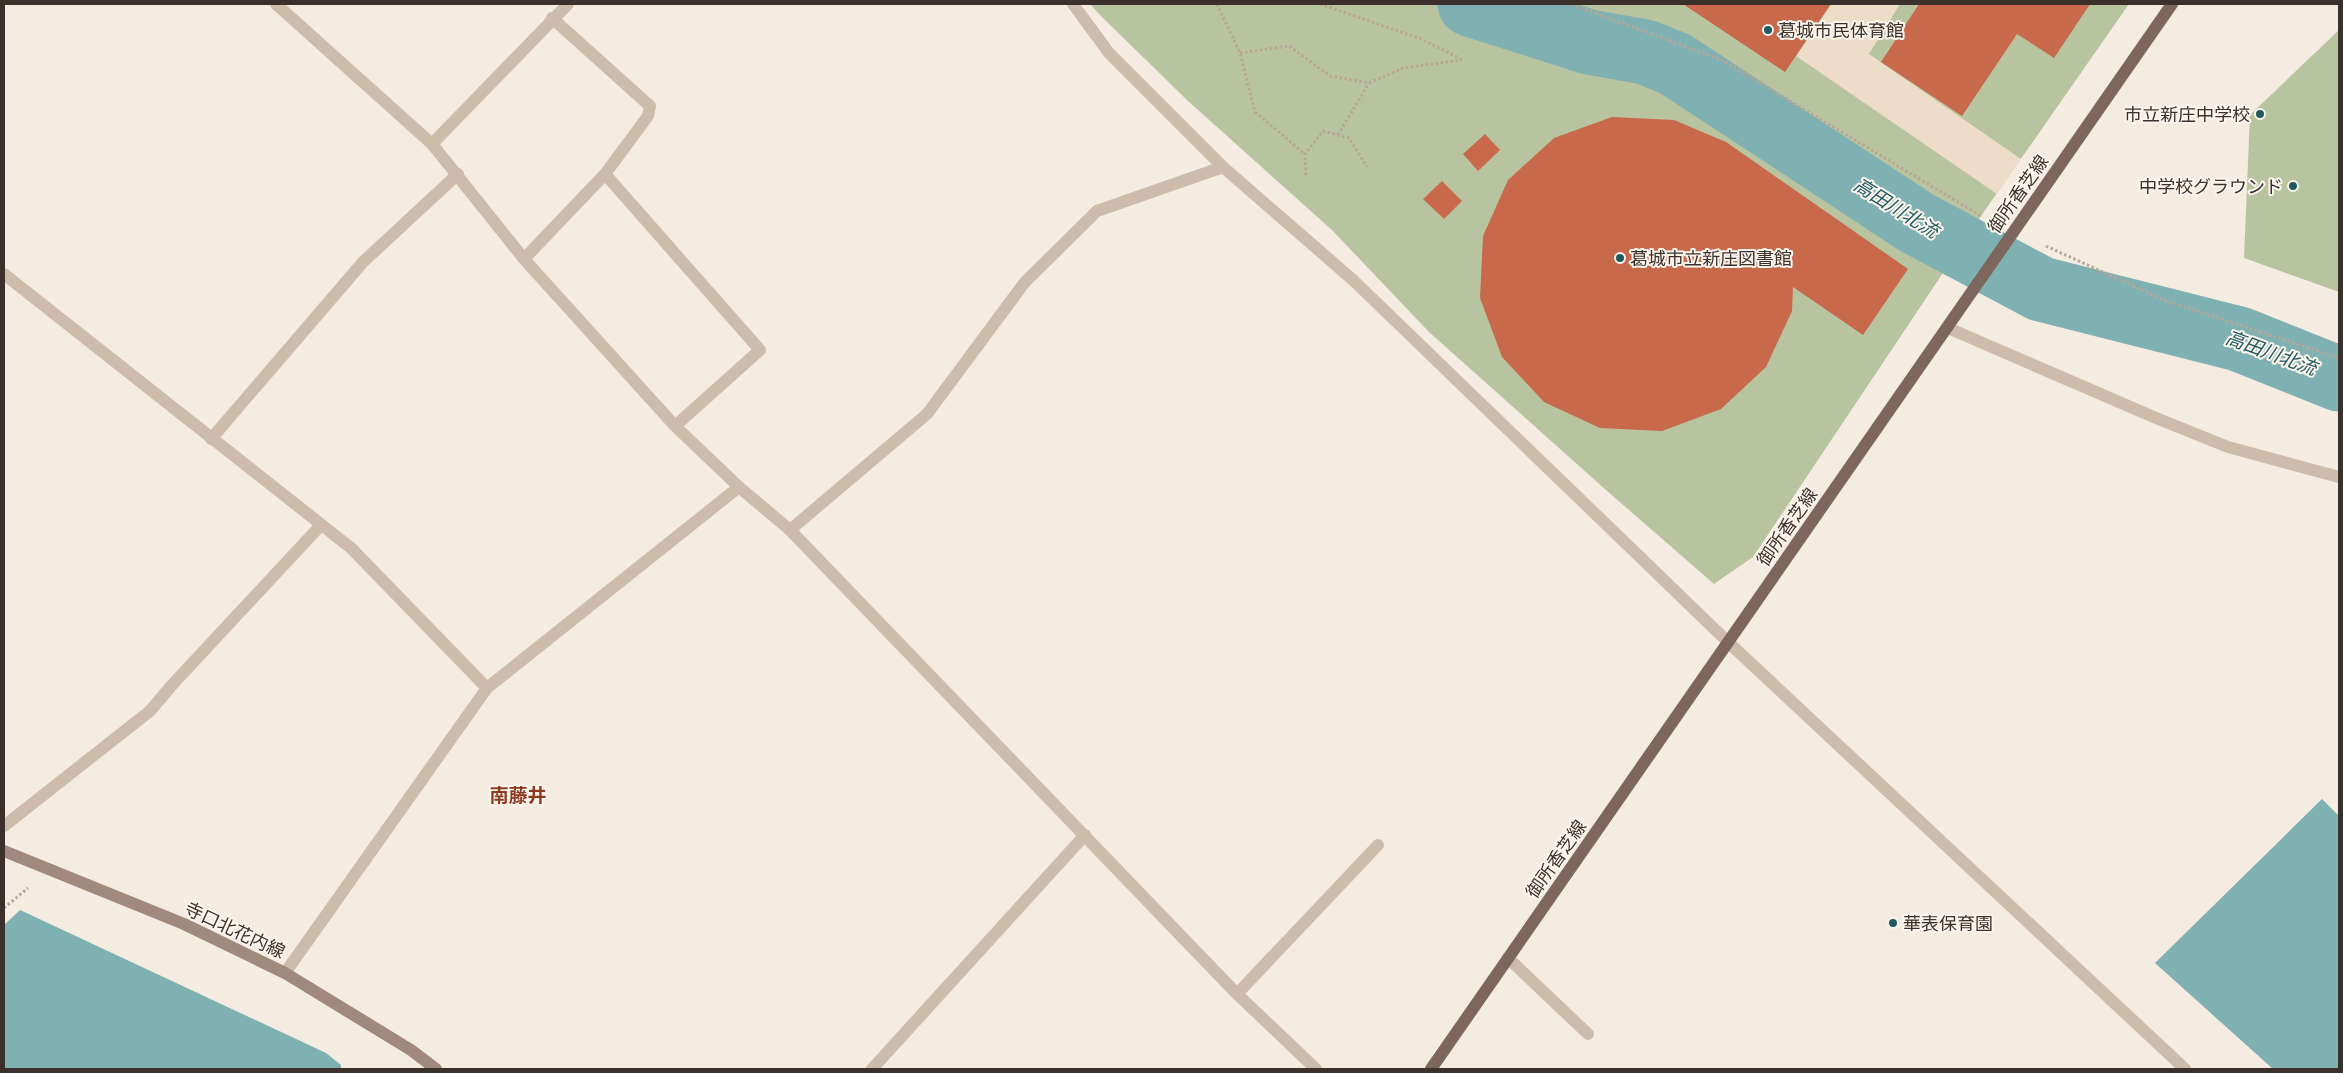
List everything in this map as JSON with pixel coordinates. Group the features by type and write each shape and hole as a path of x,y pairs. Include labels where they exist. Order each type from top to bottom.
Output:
{"main road":[{"name":"御所香芝線","path":"1431,1069 2172,4"},
{"name":"寺口北花内線","path":"4,851 184,924 285,973 411,1050 436,1069"}],"street":[{"path":"276,4 432,144 458,174 524,259 674,426 739,487 790,530 1237,994 1316,1069"},
{"path":"432,144 552,18 568,4"},
{"path":"1073,4 1109,52 1223,167 1353,280 1728,642 2185,1069"},
{"path":"524,259 605,174 648,116 650,106 552,18"},
{"path":"790,530 927,414 1025,282 1097,210 1223,167"},
{"path":"211,440 363,262 458,174"},
{"path":"605,174 760,350 674,426"},
{"path":"4,274 211,440 351,548 487,688"},
{"path":"1948,328 2228,447 2339,477"},
{"path":"285,973 487,688 739,487"},
{"path":"4,826 150,711 321,525"},
{"path":"872,1069 1084,835"},
{"path":"1237,994 1378,845"},
{"path":"1508,958 1588,1034"}],"path":[{"path":"1217,4 1240,53 1255,112 1305,154"},
{"path":"1240,53 1289,46 1330,76 1369,83 1403,68 1462,60 1421,39 1320,4"},
{"path":"1571,4 1724,61 1981,216"},
{"path":"1338,135 1369,83"},
{"path":"1306,174 1305,154 1323,131 1348,138 1367,167"},
{"path":"2046,246 2164,300 2339,358"}],"green space":[{"path":"1090,4 2129,4 1981,216 1753,557 1714,584 1429,332 1333,231 1188,101"},
{"name":"中学校グラウンド","path":"2339,30 2339,292 2244,258 2250,115"}],"shaded area":[{"path":"1831,4 1900,4 1869,54 2021,159 1997,194 1796,56"}],"water":[{"path":"2322,799 2339,816 2339,1069 2273,1069 2155,963"},
{"path":"20,910 326,1053 341,1065 341,1069 4,1069 4,925"}],"building":[{"name":"葛城市民体育館","path":"1683,4 1831,4 1785,72"},
{"path":"1919,4 2090,4 2054,58 2017,34 1962,116 1881,62"},
{"path":"1612,117 1674,120 1726,142 1908,269 1863,335 1793,287 1792,311 1766,367 1721,409 1662,431 1600,428 1544,402 1502,357 1480,298 1483,236 1508,180 1554,138"},
{"path":"1485,134 1500,150 1478,171 1463,154"},
{"path":"1442,181 1462,201 1444,219 1423,199"}],"waterway":[{"name":"高田川北流","path":"1470,4 1589,42 1645,52 1675,64 1917,223 2041,289 2239,339 2339,379"}],"place":[{"name":"葛城市民体育館","path":"1768,30"},
{"name":"市立新庄中学校","path":"2260,114"},
{"name":"中学校グラウンド","path":"2293,186"},
{"name":"葛城市立新庄図書館","path":"1620,258"},
{"name":"華表保育園","path":"1893,923"}],"district":[{"name":"南藤井","path":"518,795"}]}
